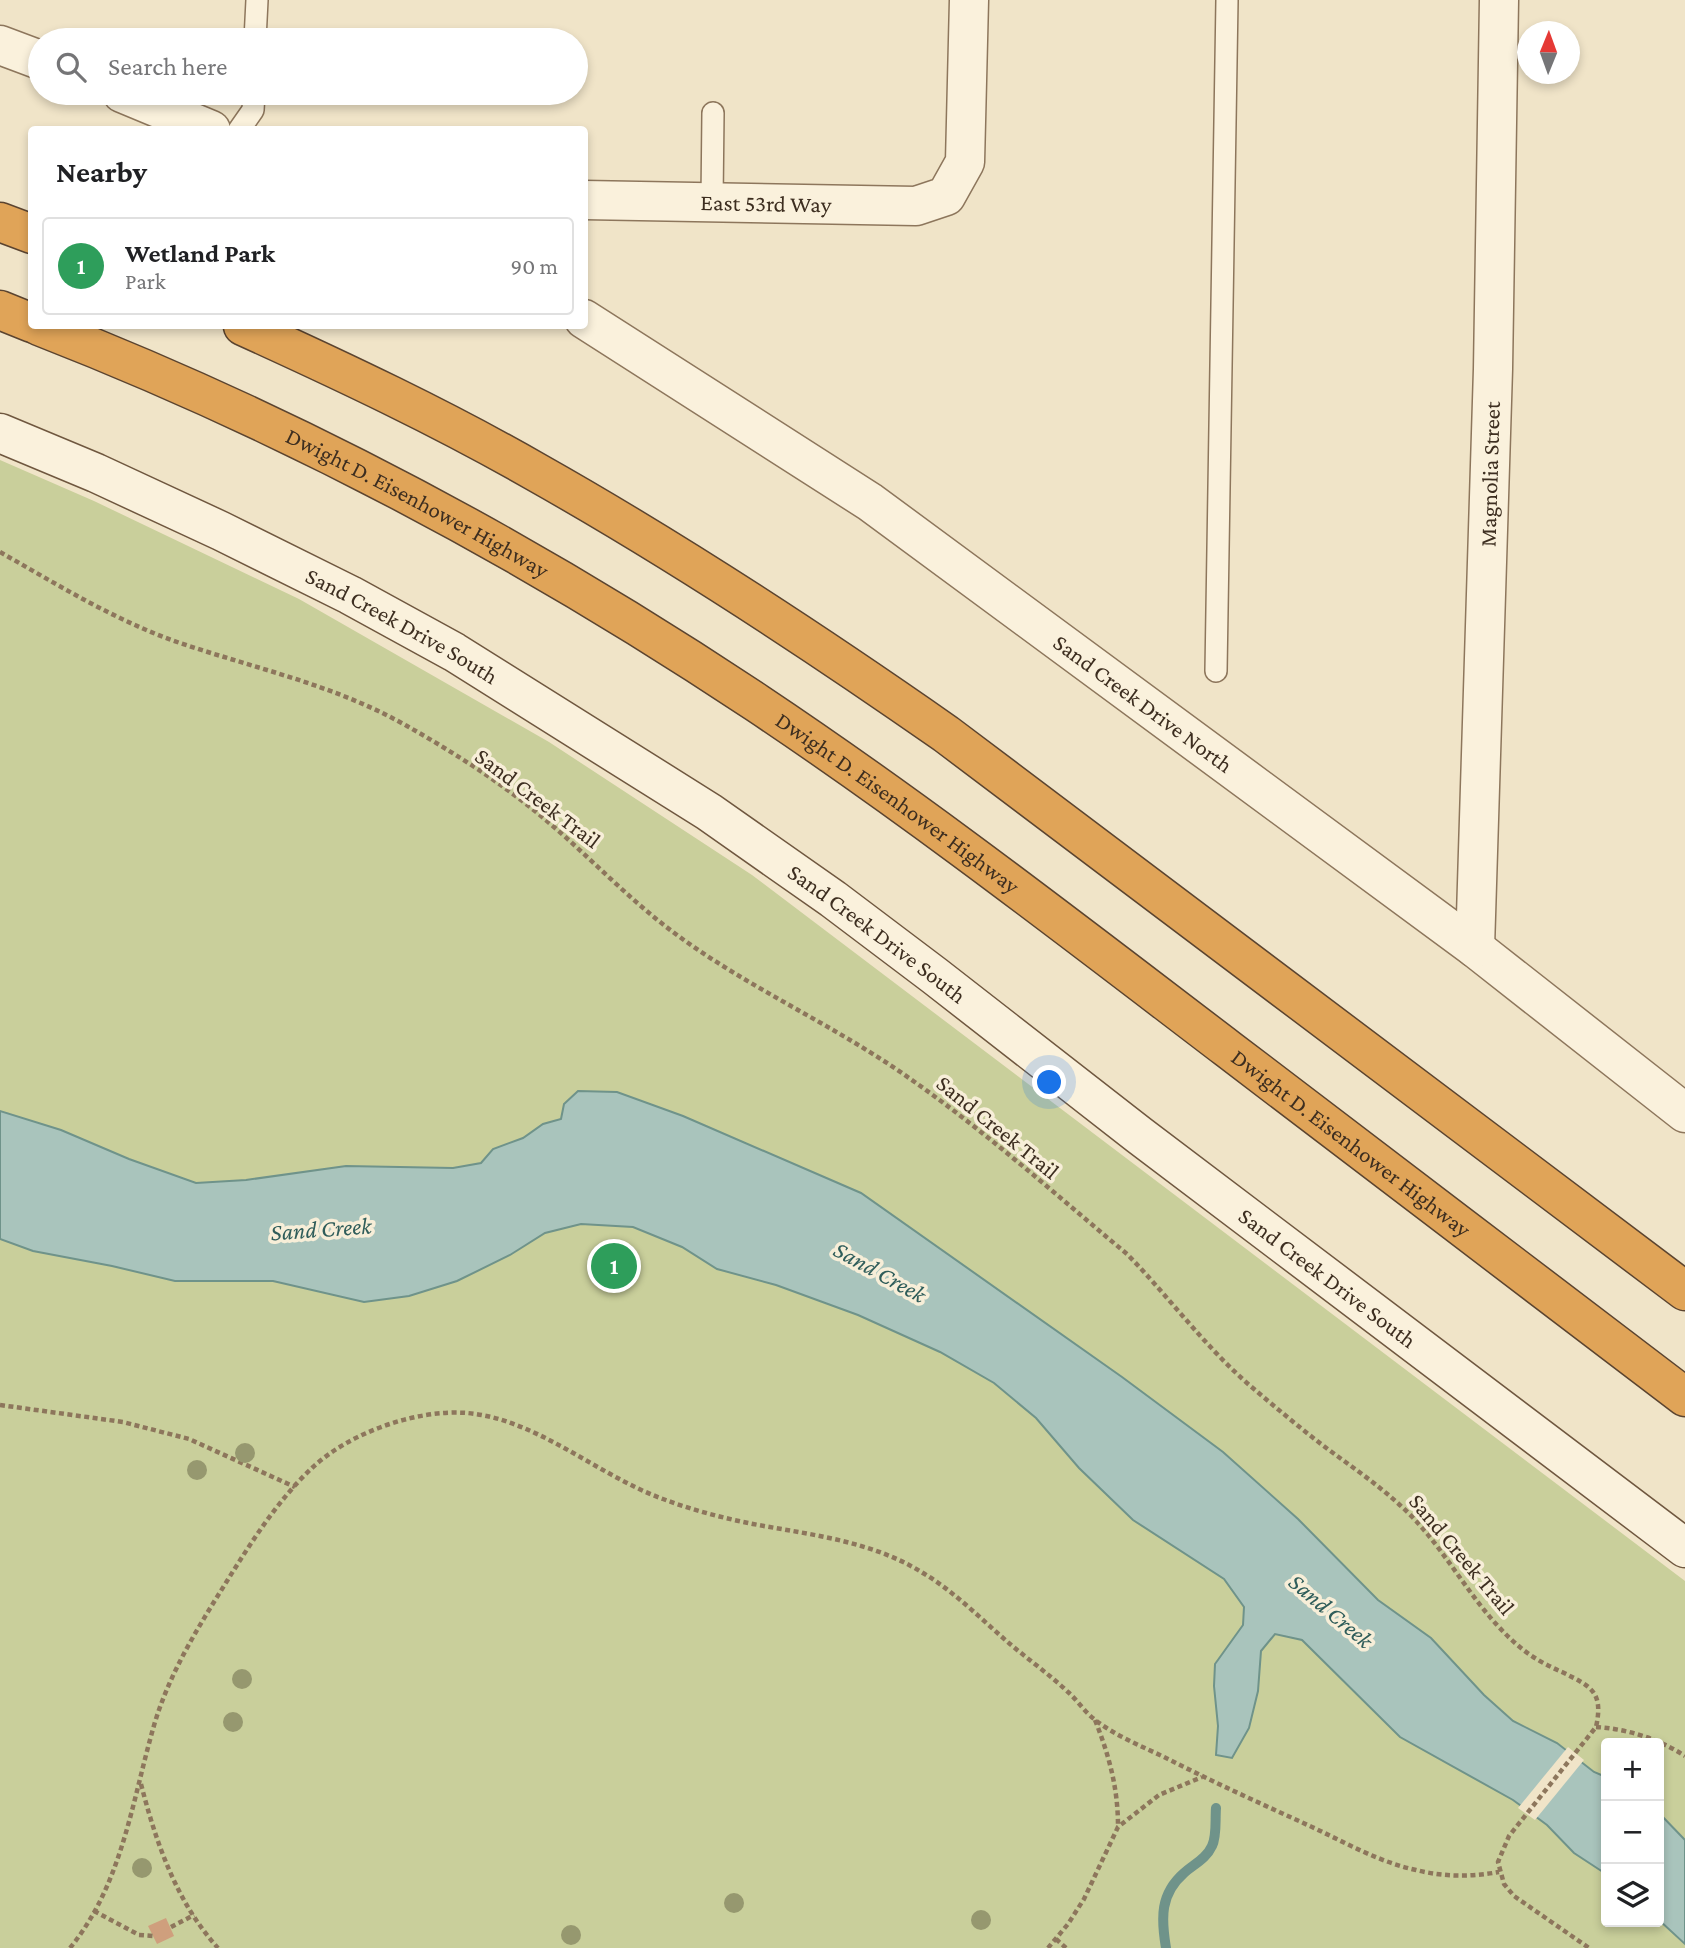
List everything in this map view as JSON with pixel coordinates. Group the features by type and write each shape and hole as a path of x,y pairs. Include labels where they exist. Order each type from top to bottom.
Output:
{"highway":[{"path":"0,222 28,232"},
{"path":"0,310 28,321"},
{"name":"Dwight D. Eisenhower Highway","path":"46,329 161,376 281,430 388,484 547,573 746,696 858,772 1032,900 1685,1397"},
{"path":"249,329 423,412 535,471 716,580 848,666 946,734 1685,1291"}],"street":[{"name":"East 53rd Way","path":"588,200 916,205 946,195 965,162 969,0"},
{"name":"Magnolia Street","path":"1475,948 1493,369 1499,0"},
{"path":"0,45 28,56"},
{"path":"151,105 201,126"},
{"name":"Sand Creek Drive North","path":"588,322 870,502 1475,948 1685,1113"},
{"name":"Sand Creek Drive South","path":"0,433 146,496 350,596 454,652 709,812 915,960 1139,1135 1685,1548"}],"lane":[{"path":"256,28 257,0"},
{"path":"1216,671 1227,0"},
{"path":"242,126 253,110 253,105"},
{"path":"712,200 713,113"}],"path":[{"name":"Sand Creek Trail","path":"0,552 97,607 134,624 177,642 311,682 356,700 407,726 491,779 539,814 670,930 708,957 842,1035 942,1102 1127,1254 1244,1380 1296,1425 1390,1496 1416,1521 1481,1606 1520,1647 1538,1660 1581,1680 1592,1689 1599,1715 1597,1727"},
{"path":"0,1405 123,1422 189,1439 295,1487"},
{"path":"70,1948 84,1930 115,1867 141,1783 155,1723 185,1648 271,1513 313,1467 341,1447 406,1418 432,1413 494,1417 525,1429 613,1477 660,1498 715,1515 879,1550 923,1573 961,1601 1068,1692 1095,1720 1202,1777 1391,1863 1439,1875 1462,1876 1499,1872"},
{"path":"1048,1948 1084,1899 1118,1827 1114,1777 1095,1720"},
{"path":"1589,1948 1514,1896 1504,1884 1499,1872 1498,1862 1503,1848 1597,1727 1620,1728 1671,1747 1685,1756"},
{"path":"1118,1827 1159,1795 1202,1777"},
{"path":"141,1783 162,1857 206,1935 218,1948"},
{"path":"94,1911 139,1935 153,1936"},
{"path":"170,1927 194,1915"},
{"path":"1056,1939 1066,1948"}],"green space":[{"path":"0,460 94,501 299,599 549,742 752,875 1685,1581 1685,1948 0,1948"}],"water":[{"name":"Sand Creek","path":"578,1091 617,1092 683,1116 861,1193 1122,1377 1223,1452 1298,1519 1378,1600 1431,1638 1484,1695 1513,1721 1557,1743 1601,1775 1601,1871 1574,1853 1547,1825 1513,1800 1400,1737 1302,1640 1275,1634 1261,1651 1258,1691 1249,1728 1232,1758 1216,1755 1218,1726 1215,1664 1243,1625 1244,1607 1224,1579 1133,1520 1079,1468 1036,1418 994,1383 940,1352 858,1315 776,1285 717,1269 682,1247 633,1227 581,1224 545,1233 510,1255 457,1281 409,1296 364,1302 273,1281 175,1281 33,1251 0,1239 0,1111 61,1130 129,1159 196,1183 246,1180 346,1166 453,1168 481,1163 493,1149 523,1138 543,1124 561,1119 564,1104"},
{"path":"1664,1818 1685,1840 1685,1944 1664,1925"}],"pier":[{"path":"1568,1747 1584,1760 1535,1820 1518,1808"}],"building":[{"path":"166,1918 174,1936 157,1944 148,1926"}],"waterway":[{"path":"1166,1948 1163,1927 1166,1898 1176,1881 1203,1858 1212,1846 1216,1808"}],"place":[{"name":"Wetland Park","path":"614,1266"}]}
